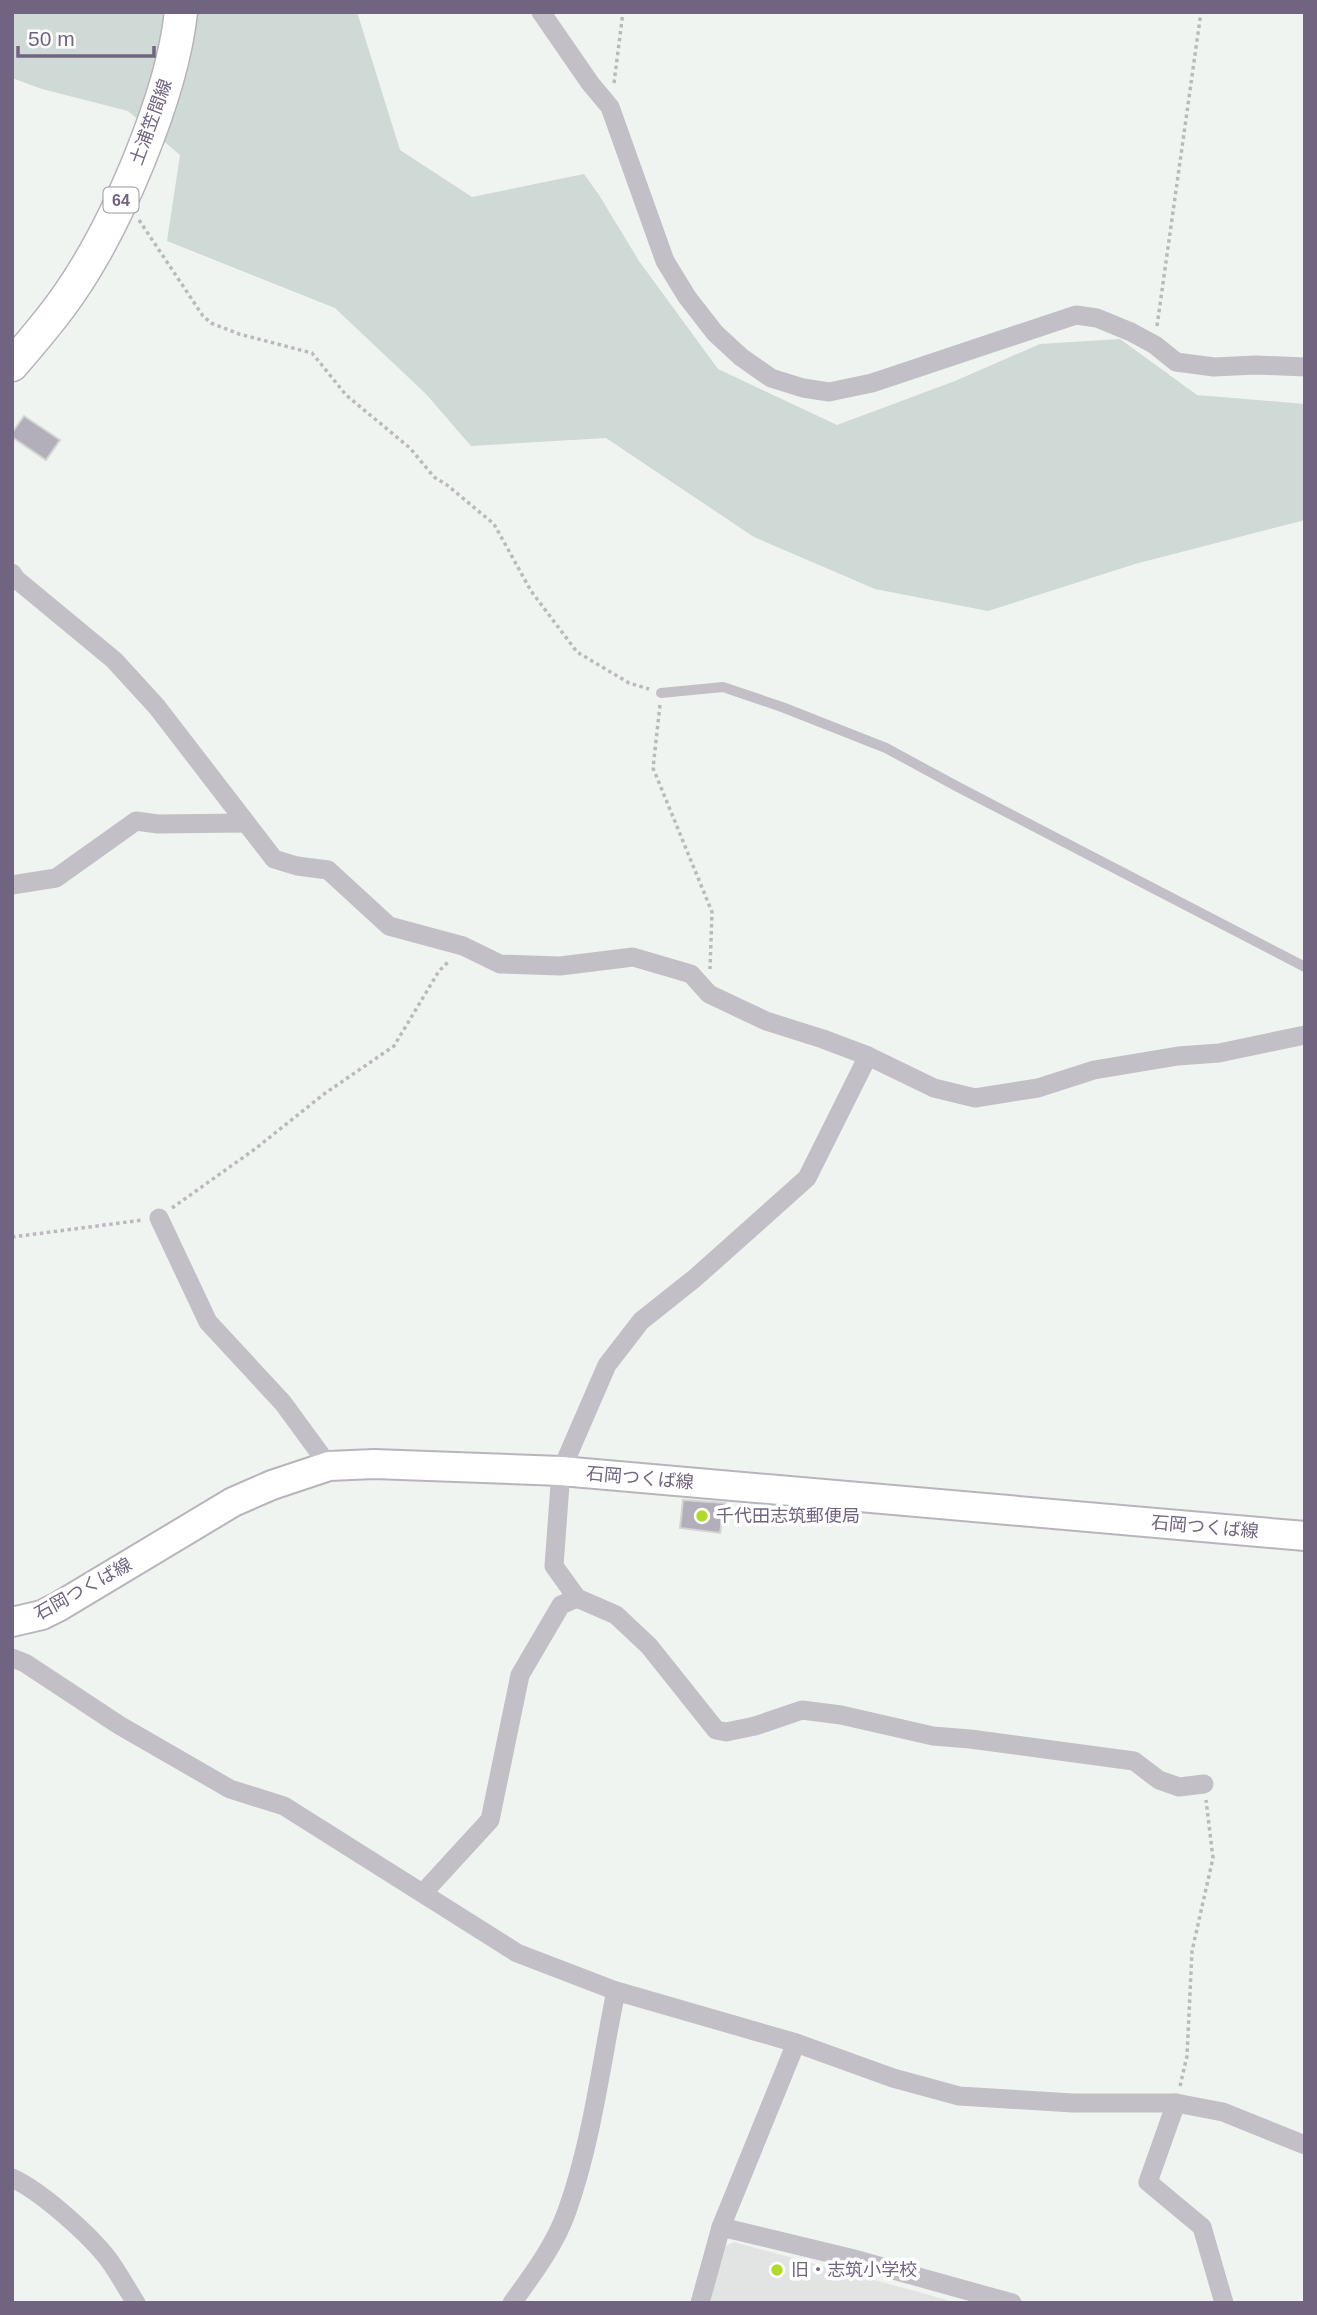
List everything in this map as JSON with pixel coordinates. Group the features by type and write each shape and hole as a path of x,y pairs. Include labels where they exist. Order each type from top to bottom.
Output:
{"main road":[{"name":"土浦笠間線","path":"12,365 70,292 120,202 157,109 171,64 181,12"},
{"name":"石岡つくば線","path":"12,1622 42,1615 233,1502 272,1485 329,1466 374,1464 561,1471 1305,1536"}],"street":[{"path":"541,12 610,107 665,261 715,333 741,357 771,378 803,388 829,392 873,383 1076,315 1097,318 1154,345 1176,362 1214,367 1305,367"},
{"path":"12,573 114,660 140,688 274,859 297,866 328,870 389,926 463,946 500,964 560,966 633,957 691,974 709,994 766,1021 868,1056 934,1088 975,1098 1038,1088 1094,1070 1178,1056 1219,1053 1305,1035"},
{"path":"12,884 56,878 136,821 158,824 245,823"},
{"path":"868,1056 807,1178 695,1278 641,1321 607,1365 561,1471 554,1566 577,1598 616,1615 649,1646 716,1730 726,1732 755,1726 802,1710 841,1715 933,1736 1134,1761 1160,1780 1179,1787 1204,1784"},
{"path":"159,1218 208,1322 283,1403 329,1466"},
{"path":"423,1893 489,1820 520,1675 561,1605 577,1598"},
{"path":"12,1658 25,1663 119,1725 230,1789 285,1806 517,1953 616,1991 796,2043 893,2078 959,2096 1060,2103 1176,2103 1223,2112 1305,2145"},
{"path":"512,2303 542,2262 566,2212 586,2144 616,1991"},
{"path":"700,2303 721,2227 796,2043"},
{"path":"1176,2103 1148,2182 1202,2227 1224,2303"},
{"path":"12,2178 29,2186 47,2201 109,2259 136,2303"},
{"path":"721,2227 850,2258 1012,2303"}],"lane":[{"path":"662,693 723,687 886,748 1305,967"}],"path":[{"path":"610,107 623,12"},
{"path":"1154,345 1201,12"},
{"path":"120,202 144,224 203,316 211,323 239,334 312,354 346,395 410,448 433,477 447,485 494,524 531,591 577,652 629,682 662,693 653,768 712,912 709,994"},
{"path":"12,1237 111,1222 159,1218 256,1149 324,1094 394,1046 439,971 463,946"},
{"path":"1176,2103 1186,2056 1192,1951 1213,1858 1204,1784"}],"shaded area":[{"path":"12,12 357,12 400,150 472,197 584,174 639,261 718,369 837,425 955,381 1040,344 1120,339 1197,395 1305,404 1305,520 1135,564 988,611 875,589 754,537 606,438 471,446 426,394 335,308 167,241 180,155 128,111 42,89 12,78"},
{"name":"旧・志筑小学校","path":"734,2242 956,2303 710,2303 725,2246"}],"building":[{"path":"24,416 60,440 46,460 12,437"},
{"path":"683,1500 725,1503 720,1533 680,1528"}],"place":[{"name":"千代田志筑郵便局","path":"702,1516"},
{"name":"旧・志筑小学校","path":"777,2270"}]}
